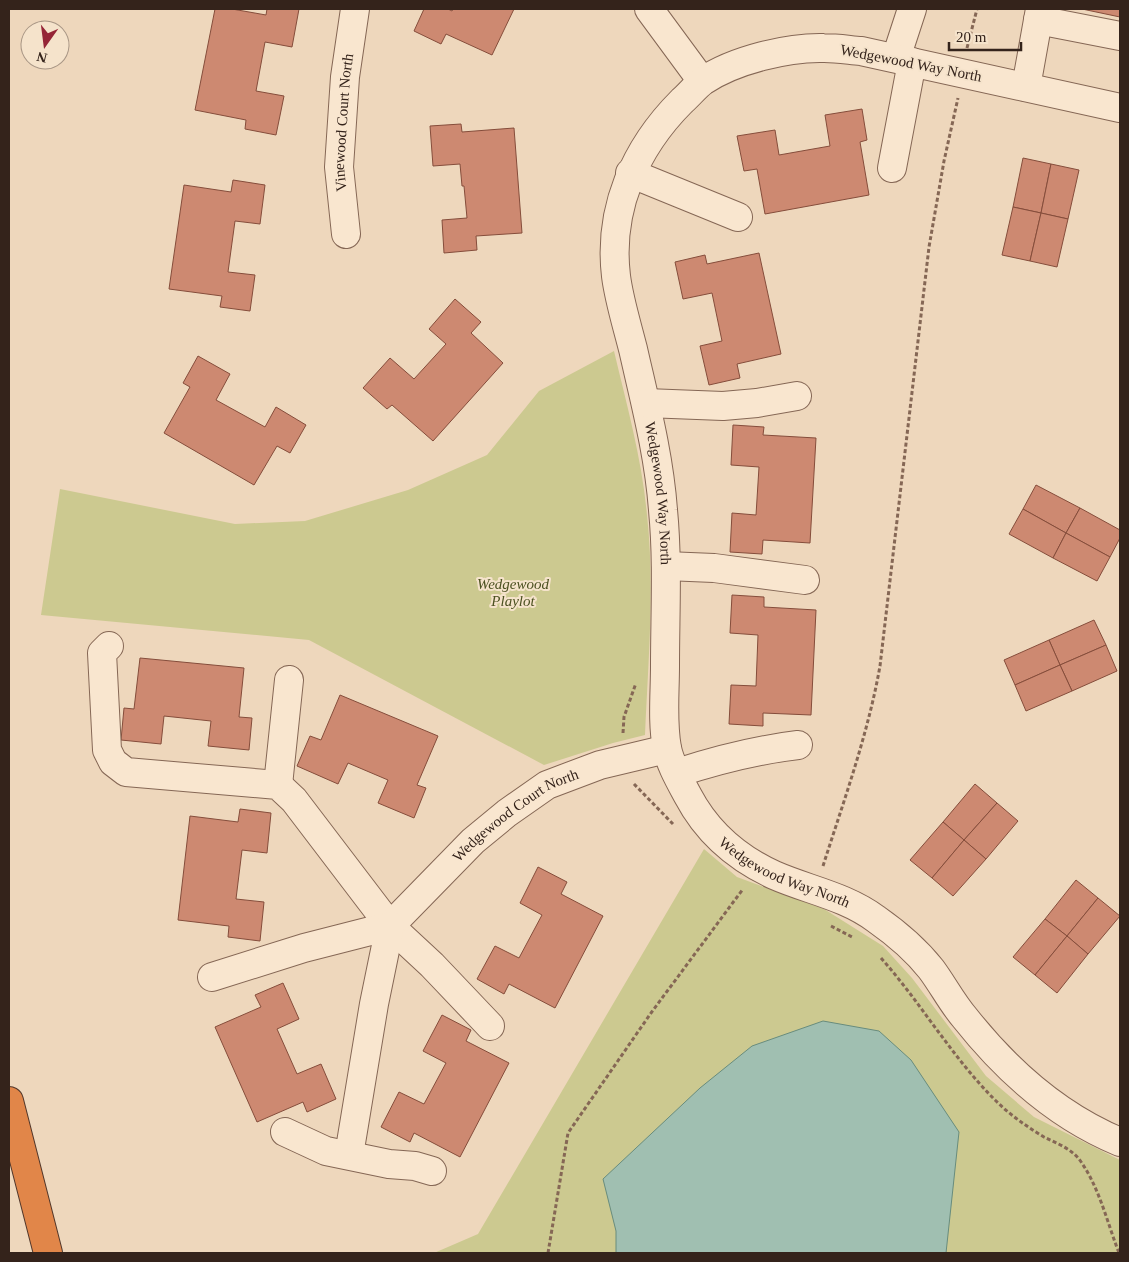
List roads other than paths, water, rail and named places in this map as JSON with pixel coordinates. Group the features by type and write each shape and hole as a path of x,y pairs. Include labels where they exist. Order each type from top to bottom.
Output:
{"highway":[{"path":"9,1101 48,1253"},
{"path":"9,1170 44,1253"}],"street":[{"name":"Vinewood Court North","path":"346,234 339,167 345,77 355,9"},
{"path":"649,9 702,81"},
{"path":"892,168 904,60 912,9"},
{"path":"1026,87 1039,14 1120,36"},
{"name":"Wedgewood Way North","path":"1120,108 861,51 824,48 794,49 742,62 702,81 647,142 630,173 621,202 616,231 616,275 646,403 657,461 663,508 666,566 665,701 672,761 700,815 716,836 740,856 774,875 849,902 873,916 899,936 929,966 962,1014 996,1056 1018,1077 1050,1102 1085,1125 1120,1142"},
{"path":"630,173 738,216"},
{"path":"646,403 723,406 757,403 797,396"},
{"path":"666,566 714,568 805,580"},
{"path":"109,646 102,653 107,750 113,762 126,772 278,785 294,800 390,926 432,965 490,1026"},
{"path":"278,785 288,680"},
{"name":"Wedgewood Court North","path":"390,926 473,841 547,785 600,765 624,759 714,760 770,748 798,745"},
{"path":"212,977 304,948 390,926"},
{"path":"349,1155 374,1004 390,926"},
{"path":"285,1132 326,1151 389,1164 415,1166 432,1171"}],"park label":[{"name":"Wedgewood Playlot","path":"513,592"}]}
